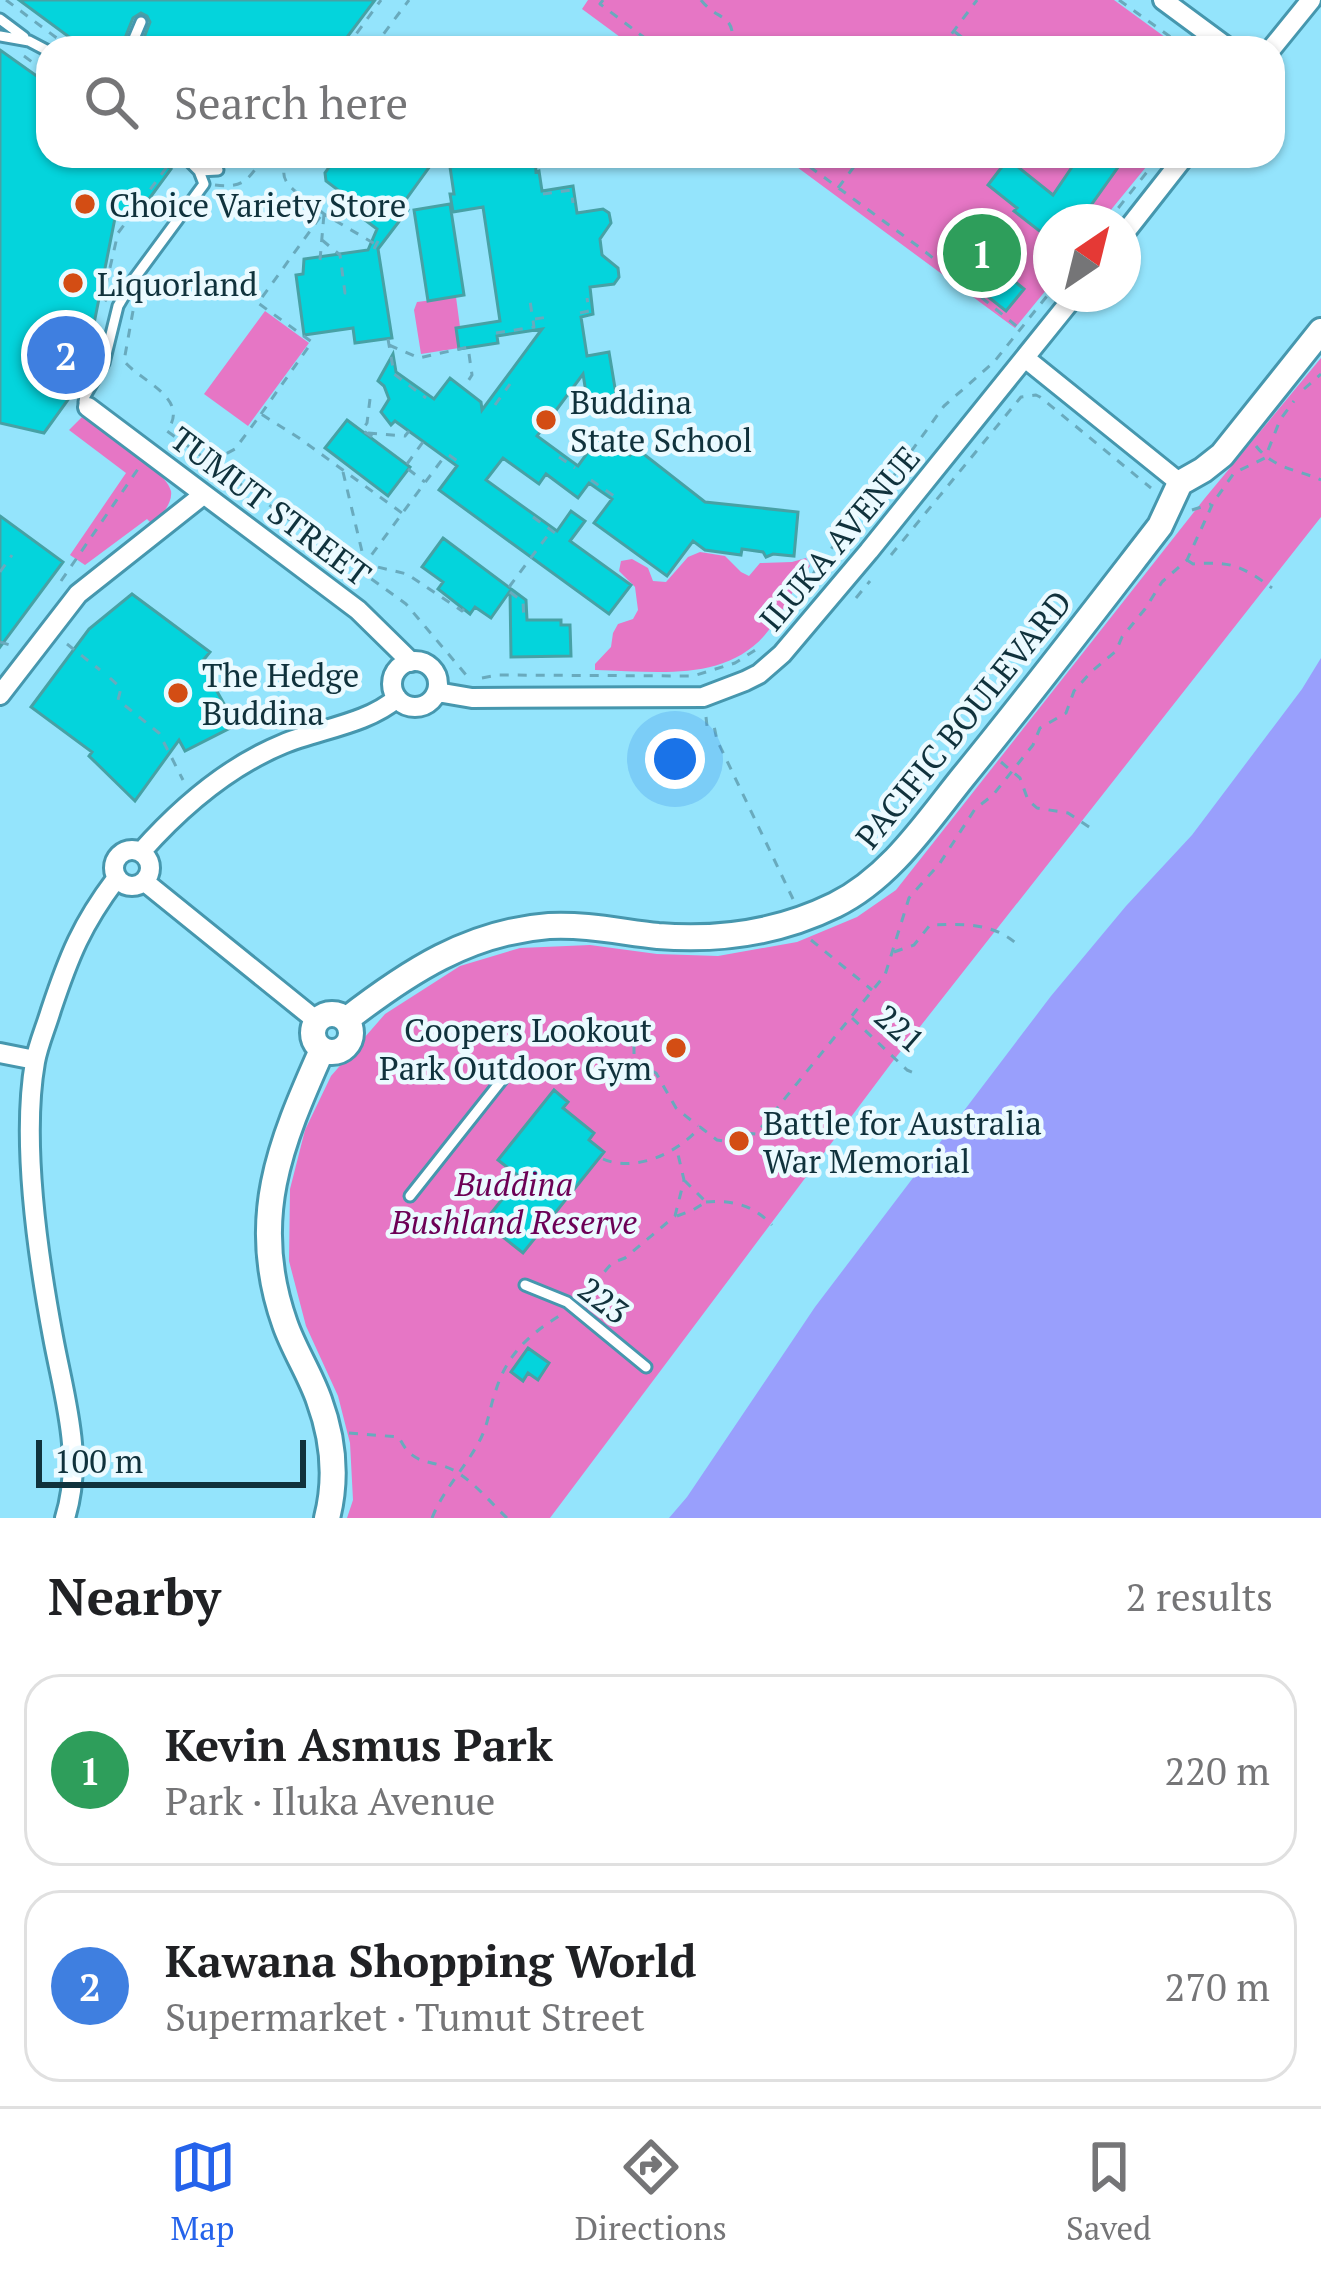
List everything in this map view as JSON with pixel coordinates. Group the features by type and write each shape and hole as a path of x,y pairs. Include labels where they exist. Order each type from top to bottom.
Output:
{"street":[{"path":"1163,0 1212,36"},
{"path":"1281,36 1311,0"},
{"path":"1141,212 1176,168"},
{"name":"ILUKA AVENUE","path":"437,692 472,698 703,698 759,674 782,654 869,551 1062,312"},
{"name":"PACIFIC BOULEVARD","path":"346,1020 422,965 501,934 546,926 697,938 759,931 836,905 863,888 900,853 985,750 1160,526 1176,495 1222,455 1321,331"},
{"path":"1025,358 1176,495"},
{"name":"TUMUT STREET","path":"88,407 358,610 411,662"},
{"path":"0,695 78,594 203,495"},
{"path":"411,662 427,664 438,684 434,698 422,706 408,706 392,686 395,673 411,662"},
{"path":"141,852 187,805 240,766 279,746 375,712 397,698"},
{"path":"129,850 141,852 150,866 145,882 130,887 116,879 113,867 118,856 129,850"},
{"path":"65,1518 75,1452 43,1284 32,1178 35,1060 71,950 116,879"},
{"path":"145,882 317,1021"},
{"path":"328,1014 346,1020 351,1033 346,1045 335,1052 322,1050 312,1033 317,1021 328,1014"},
{"path":"322,1050 275,1166 268,1227 273,1280 285,1324 319,1399 329,1436 334,1475 327,1518"},
{"path":"0,1053 35,1060"}],"lane":[{"path":"0,19 36,45"},
{"path":"135,36 141,22"},
{"path":"0,36 29,41"},
{"path":"88,407 85,396 104,363 118,306 204,184 197,168"},
{"path":"200,171 218,170"},
{"path":"410,1196 505,1076"},
{"name":"223","path":"525,1285 573,1307 646,1367"}],"path":[{"path":"6,0 55,36"},
{"path":"355,36 381,0"},
{"path":"382,36 410,0"},
{"path":"602,0 600,4 642,36"},
{"path":"692,9 701,0 727,19 733,36"},
{"path":"950,36 977,0"},
{"path":"1119,0 1169,36"},
{"path":"727,19 737,12"},
{"path":"954,31 960,36"},
{"path":"23,55 36,65"},
{"path":"62,581 174,421 169,397 124,361 134,311 103,298 118,233 166,168"},
{"path":"204,184 236,187 256,168"},
{"path":"284,168 284,182 294,194 323,214 375,246 382,233"},
{"path":"811,168 1020,329"},
{"path":"838,188 853,168"},
{"path":"1121,204 1150,168"},
{"path":"543,194 571,190 572,203"},
{"path":"320,260 323,214"},
{"path":"211,462 235,449 313,342 258,303 323,214"},
{"path":"322,240 340,255 348,292"},
{"path":"580,313 589,311 587,298"},
{"path":"496,332 534,326 530,302"},
{"path":"792,612 817,567 878,489 892,478 944,406 994,362 1034,312"},
{"path":"533,320 548,317"},
{"path":"426,398 394,374 389,342 419,358 468,347 472,375 466,384"},
{"path":"634,1045 634,1057 656,1073 676,1108 700,1127 723,1141 736,1132 756,1134 885,975 909,898 975,809 993,795 1033,745 1040,728 1066,713 1074,692 1116,651 1162,582 1187,560 1213,503 1234,473 1265,458 1280,421 1321,374"},
{"path":"495,405 510,384"},
{"path":"886,560 1021,397 1040,397 1152,488 1154,498 1176,495"},
{"path":"370,398 362,430 377,440"},
{"path":"261,414 402,513"},
{"path":"167,431 406,604 475,680 498,675 693,676 735,663 772,639"},
{"path":"367,433 405,436 409,431"},
{"path":"423,442 407,467 425,482"},
{"path":"360,571 447,456 459,462"},
{"path":"559,457 575,469"},
{"path":"1265,458 1321,480"},
{"path":"343,470 365,563"},
{"path":"591,480 614,496"},
{"path":"524,620 523,602 510,590 553,532 532,517"},
{"path":"0,572 12,555"},
{"path":"1187,560 1236,566 1272,588"},
{"path":"365,563 409,575 464,609"},
{"path":"856,598 871,579"},
{"path":"0,642 13,646"},
{"path":"67,644 100,670"},
{"path":"110,678 121,688 118,700 159,733 183,780"},
{"path":"703,698 707,726 714,726 808,938 872,990"},
{"path":"1011,770 1037,808 1068,813 1092,829"},
{"path":"892,953 914,945 930,925 984,926 1018,945"},
{"name":"221","path":"850,1017 907,1070 919,1075"},
{"path":"603,1159 632,1165 688,1142 700,1127"},
{"path":"675,1216 684,1180 677,1148"},
{"path":"684,1180 706,1202"},
{"path":"432,1518 442,1494 483,1436 508,1360 525,1339 573,1307 604,1270 675,1216 706,1202 740,1203 772,1225"},
{"path":"329,1436 399,1437 408,1453 458,1473 507,1518"}],"green space":[{"path":"588,0 1114,0 1164,36 619,36 582,9"},
{"path":"798,168 1145,168 1116,204 1033,204 1033,306 1015,328"},
{"path":"456,297 459,348 421,354 414,310 417,302"},
{"path":"265,311 309,343 248,426 204,394"},
{"name":"Buddina Bushland Reserve","path":"1321,358 1321,517 893,1061 550,1518 347,1518 353,1500 350,1443 338,1396 306,1326 289,1261 290,1189 305,1130 331,1076 385,1014 460,966 520,948 590,945 718,956 797,942 857,917 896,890"},
{"path":"82,417 146,462 171,491 168,505 153,525 147,519 85,565 70,555 126,473 69,430"},
{"path":"700,552 725,556 749,576 760,563 806,558 810,566 764,636 728,661 685,671 595,670 611,647 618,624 633,619 638,610 635,587 619,571 621,561 632,559 648,568 653,581 666,582 688,557"}],"water":[{"path":"1321,658 1321,1518 669,1518 815,1307 1051,996 1192,835"}],"building":[{"path":"19,0 375,0 348,36 145,36 150,22 141,13 133,18 126,36 68,36"},
{"path":"0,50 36,76 36,168 171,169 138,214 131,210 128,216 116,213 83,379 44,433 0,423"},
{"path":"329,168 429,168 397,212 407,211 378,249 392,338 355,343 353,328 304,335 296,275 303,274 304,259 368,250 377,229 365,220 370,214 326,181"},
{"path":"450,168 536,168 542,191 573,186 577,213 603,209 609,213 611,223 600,239 602,255 618,268 619,277 614,284 590,287 593,314 581,317 587,356 609,352 617,400 588,405 583,374 537,436 578,466 601,434 630,455 636,448 705,502 798,512 794,556 705,550 693,541 667,576 594,523 612,499 589,483 578,498 546,474 539,484 503,458 486,480 557,531 571,511 585,521 570,541 631,585 609,614 439,490 457,466 395,421 391,425 381,412 389,399 378,381 393,354 396,372 434,399 450,378 481,402 482,410 542,329 497,336 498,343 459,349 456,328 500,321 483,207 453,212 450,194 454,194"},
{"path":"1001,168 1019,168 1053,195 1071,168 1117,168 1092,204 1033,204 1033,226 988,185"},
{"path":"450,204 464,295 428,301 414,210"},
{"path":"977,251 1024,289 1006,311 959,274"},
{"path":"347,420 410,467 388,496 325,448"},
{"path":"0,516 63,562 0,647"},
{"path":"443,538 526,600 527,620 561,620 561,625 570,625 571,656 511,657 510,591 491,618 475,607 470,614 438,589 443,582 422,567"},
{"name":"The Hedge Buddina","path":"132,594 210,652 201,663 236,725 185,751 179,740 135,801 89,756 92,752 31,707 89,629"},
{"path":"554,1090 568,1102 563,1108 594,1133 589,1140 604,1152 523,1253 484,1222 520,1177 498,1160"},
{"path":"528,1348 549,1363 538,1380 528,1373 523,1381 511,1372"}],"place":[{"name":"Choice Variety Store","path":"85,204"},
{"name":"Kevin Asmus Park","path":"982,253"},
{"name":"Liquorland","path":"73,283"},
{"name":"Kawana Shopping World","path":"66,355"},
{"name":"Buddina State School","path":"546,420"},
{"name":"The Hedge Buddina","path":"178,693"},
{"name":"Coopers Lookout Park Outdoor Gym","path":"676,1048"},
{"name":"Battle for Australia War Memorial","path":"739,1141"}]}
